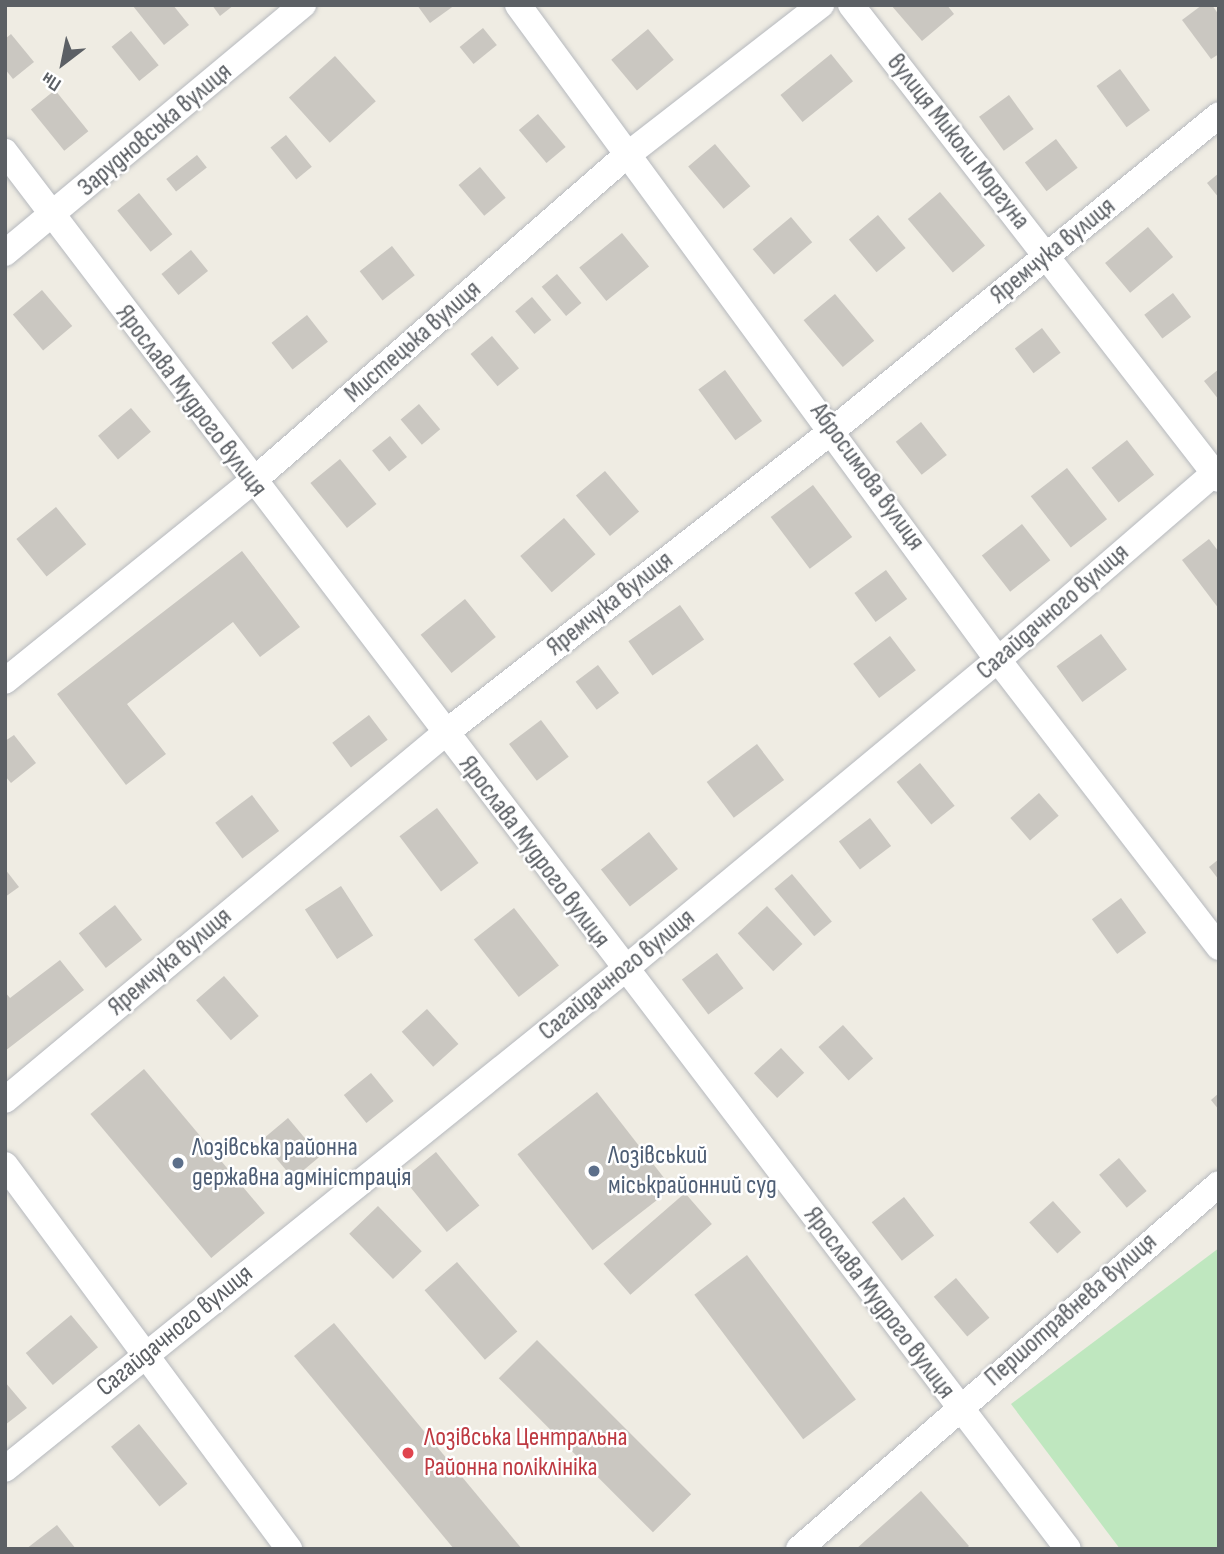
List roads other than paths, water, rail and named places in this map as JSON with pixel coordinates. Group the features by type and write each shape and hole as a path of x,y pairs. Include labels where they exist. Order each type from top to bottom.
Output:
{"street":[{"name":"Зарудновська вулиця","path":"5,253 303,5"},
{"name":"Абросимова вулиця","path":"518,5 626,156 833,430 998,660 1219,947"},
{"name":"Мистецька вулиця","path":"5,681 252,482 626,156 821,5"},
{"name":"вулиця Миколи Моргуна","path":"851,5 1217,474"},
{"name":"Яремчука вулиця","path":"5,1100 444,734 833,430 1048,257 1219,114"},
{"name":"Ярослава Мудрого вулиця","path":"5,152 252,482 1068,1549"},
{"name":"Сагайдачного вулиця","path":"5,1469 624,970 998,660 1217,474"},
{"path":"5,1165 289,1549"},
{"name":"Першотравнева вулиця","path":"799,1549 959,1407 1219,1184"}],"place":[{"name":"Лозівська районна державна адміністрація","path":"178,1163"},
{"name":"Лозівський міськрайонний суд","path":"594,1171"},
{"name":"Лозівська Центральна Районна поліклініка","path":"408,1453"}]}
